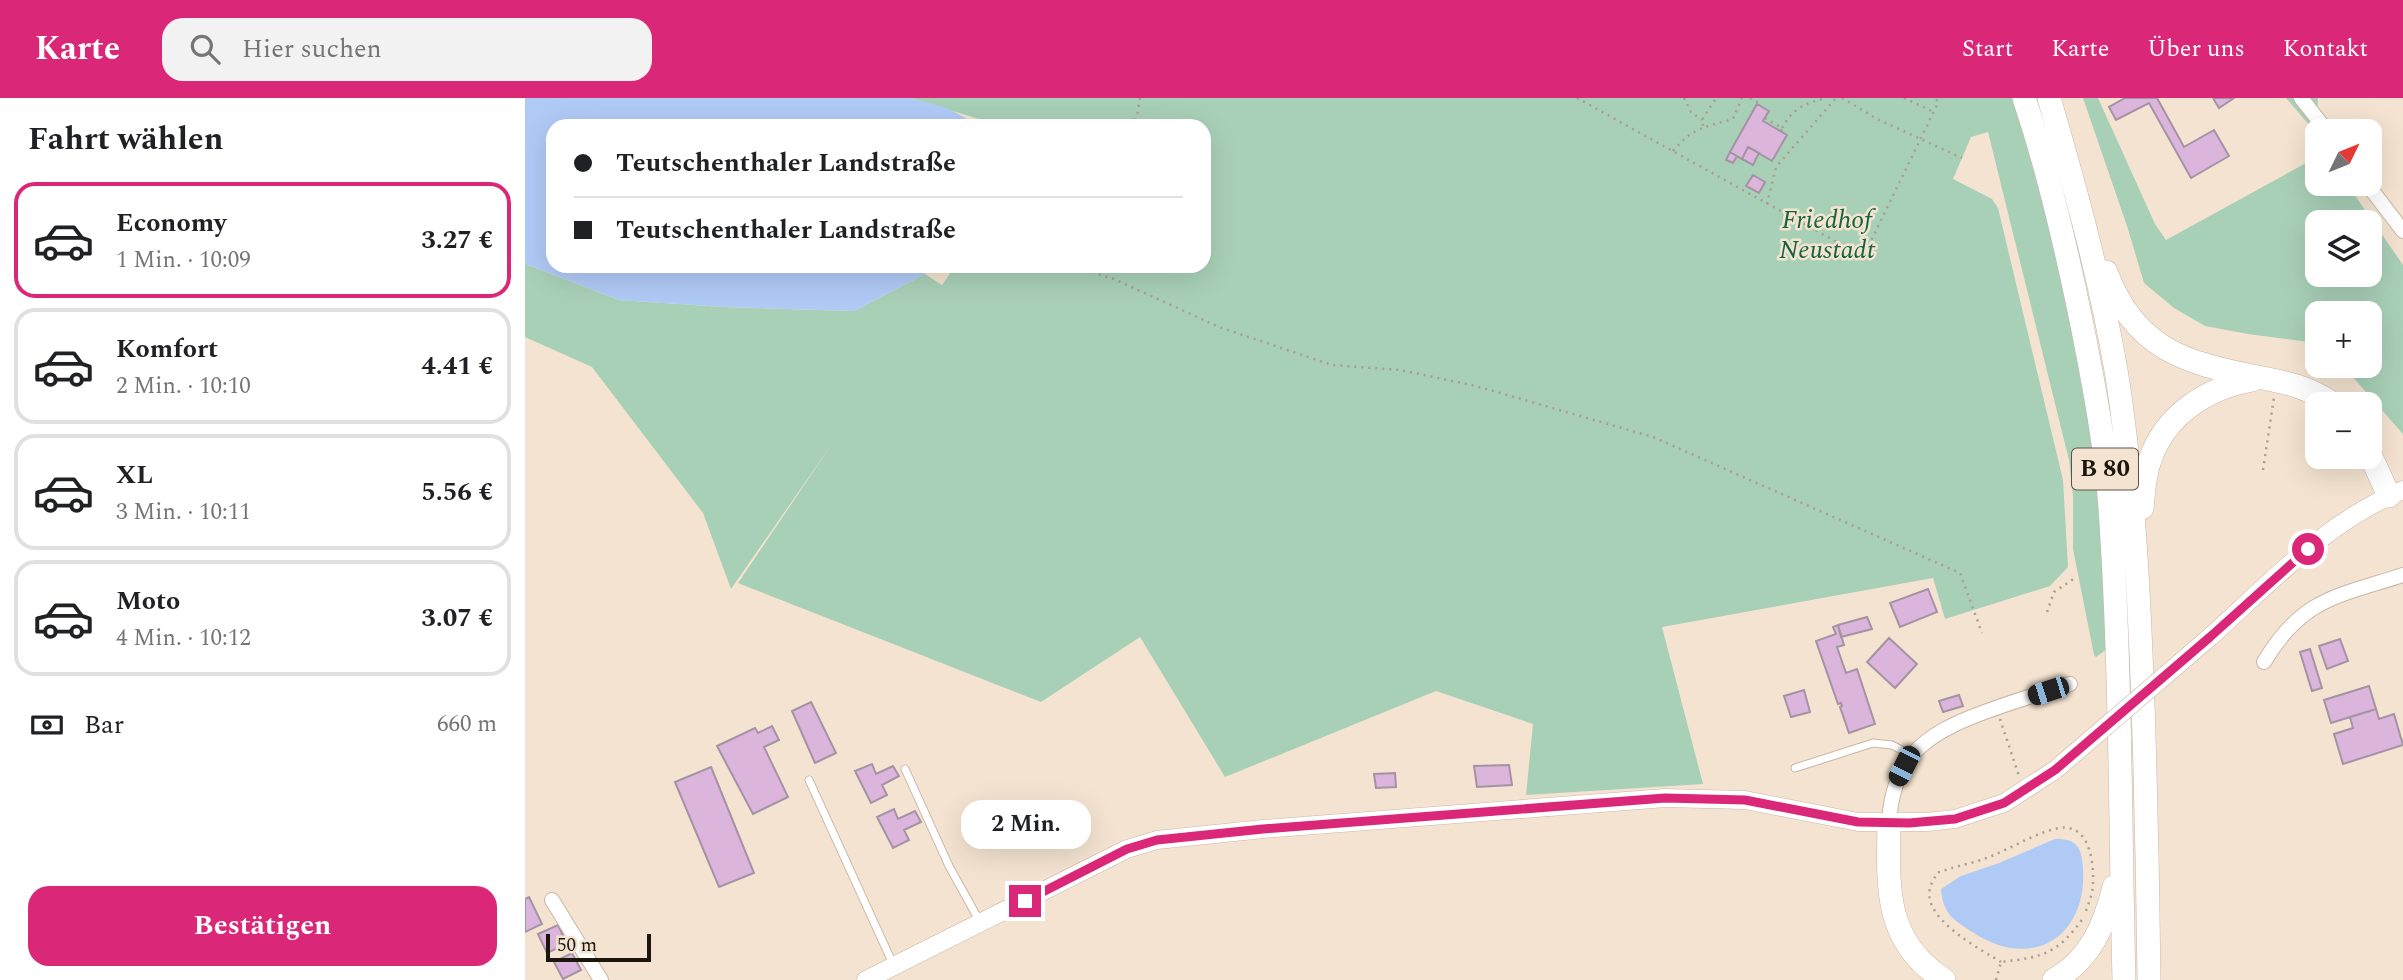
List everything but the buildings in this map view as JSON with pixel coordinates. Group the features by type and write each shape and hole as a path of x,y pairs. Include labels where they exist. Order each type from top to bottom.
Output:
{"highway":[{"name":"B 80","path":"2024,98 2053,193 2073,281 2095,391 2108,493 2117,665 2124,980"},
{"name":"B 80","path":"2049,98 2088,239 2117,376 2137,564 2150,980"},
{"path":"2072,177 2114,292 2141,331 2165,349 2190,361 2272,379 2311,392"},
{"path":"2137,564 2146,476 2153,451 2164,432 2190,405 2213,391 2237,383 2272,379"},
{"path":"2380,469 2396,493"},
{"path":"1889,824 1889,887 1896,922 1913,953 1944,980"},
{"path":"2055,980 2085,956 2098,938 2108,912 2122,850"}],"street":[{"path":"2301,98 2318,119"},
{"path":"2376,196 2403,231"},
{"path":"866,980 1127,849 1157,840 1665,798 1745,800 1835,818 1889,824 1941,821 1986,810 2017,796 2055,770 2329,532 2396,493"},
{"path":"2264,662 2275,644 2302,615 2319,603 2403,575"},
{"path":"1889,824 1894,785 1911,755 1927,740 1946,727 2070,684"},
{"path":"552,900 601,980"}],"lane":[{"path":"1795,768 1873,743 1892,745 1911,755"},
{"path":"905,769 949,866 981,923"},
{"path":"809,780 894,967"}],"path":[{"path":"1135,119 1139,98"},
{"path":"1577,98 1860,256 1869,246 1921,141 1938,103 1936,98"},
{"path":"1683,98 1691,112 1702,120"},
{"path":"1703,126 1702,120 1716,98"},
{"path":"1673,151 1687,135 1703,126 1733,119 1742,98"},
{"path":"1750,98 1759,103"},
{"path":"1765,118 1781,130 1797,108 1827,98"},
{"path":"1767,204 1776,167 1836,98"},
{"path":"1842,98 1877,119 1962,158"},
{"path":"1904,98 1934,112"},
{"path":"1095,273 1114,279 1219,327 1332,365 1401,370 1476,386 1653,437 1960,573 1982,633"},
{"path":"2263,470 2272,379"},
{"path":"2047,612 2054,592 2075,578"},
{"path":"1996,708 2020,779"},
{"path":"2062,827 2077,831 2086,839 2091,854 2093,886 2085,915 2070,936 2050,953 2024,960 2001,962 1947,926 1932,908 1929,890 1937,873 1986,858 2062,827"},
{"path":"1996,980 2001,962"}],"green space":[{"name":"Friedhof Neustadt","path":"911,98 2013,98 2055,250 2087,405 2100,510 2107,649 2096,657 2094,655 2073,549 2073,496 2069,460 1988,132 1971,137 1953,179 1992,199 1998,208 2063,480 2068,567 2050,586 1945,619 1933,578 1662,627 1703,784 1526,795 1533,724 1436,691 1225,777 1140,637 1041,702 738,583 834,441 731,589 703,513 592,367 525,337 525,264 619,300 723,307 854,311 925,274 942,285 950,273 1211,273 1211,119 978,119"},
{"path":"2083,98 2098,98 2155,224 2166,240 2305,164 2305,196 2355,196 2365,210 2305,210 2305,287 2382,287 2382,235 2403,265 2403,434 2382,410 2382,392 2366,392 2354,378 2382,378 2382,301 2305,301 2305,341 2205,326 2174,308 2144,283"},
{"path":"2286,98 2318,98 2317,119 2305,120"}],"water":[{"path":"525,98 911,98 947,108 967,119 546,119 546,272 525,264"},
{"path":"548,273 926,273 854,311 723,307 619,300"},
{"path":"2055,839 2068,840 2077,846 2083,869 2082,893 2076,913 2066,929 2052,941 2035,947 2016,949 1995,944 1974,933 1947,911 1941,889 1961,876"}],"route":[{"path":"1025,901 1127,849 1157,840 1263,829 1665,798 1745,800 1858,822 1889,824 1941,821 1970,815 2004,803 2055,770 2308,549"}]}
